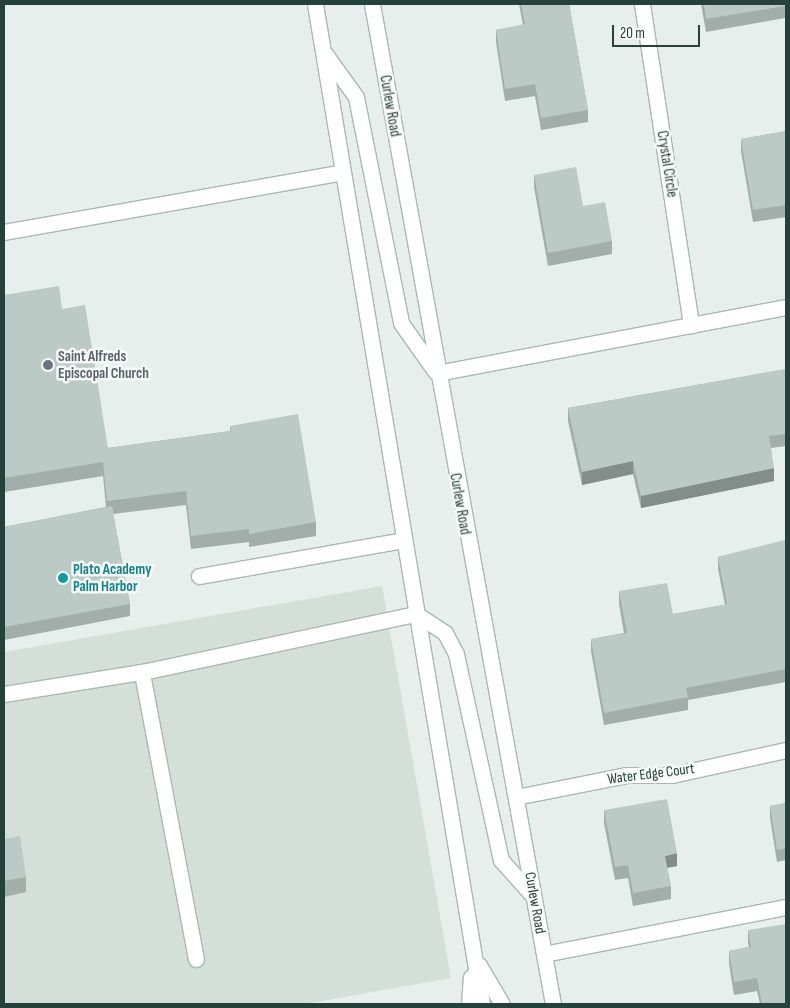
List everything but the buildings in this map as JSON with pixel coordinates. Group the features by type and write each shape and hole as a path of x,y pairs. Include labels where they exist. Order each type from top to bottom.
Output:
{"main road":[{"path":"315,4 482,1004"},
{"name":"Curlew Road","path":"372,4 552,1004"},
{"name":"Crystal Circle","path":"642,4 691,325"},
{"path":"323,50 356,97 401,323 437,373 786,307"},
{"path":"4,232 343,172"},
{"path":"199,576 404,540"},
{"path":"4,694 142,672 416,614 445,633 456,654 501,860 534,896"},
{"path":"142,672 196,959"},
{"name":"Water Edge Court","path":"516,797 626,775 672,775 786,750"},
{"path":"544,954 786,907"},
{"path":"469,1004 473,956"},
{"path":"473,956 502,1004"}],"shaded area":[{"path":"382,586 451,978 305,1004 4,1004 4,652"}],"place":[{"name":"Saint Alfreds Episcopal Church","path":"48,365"},
{"name":"Plato Academy Palm Harbor","path":"63,578"}]}
